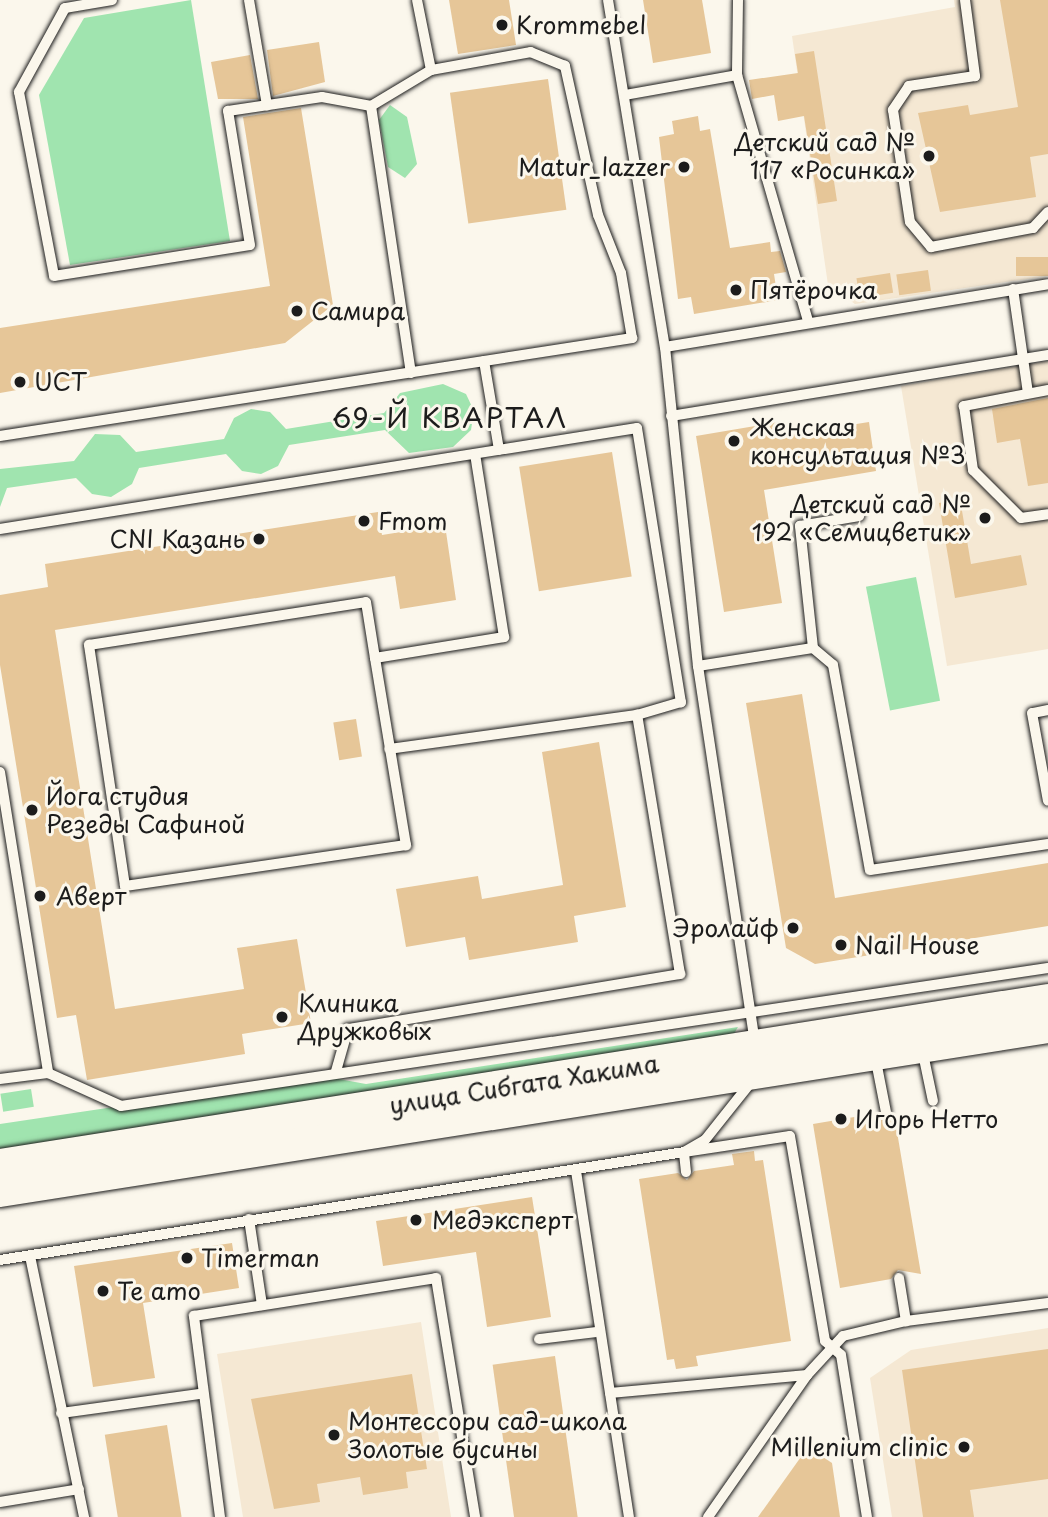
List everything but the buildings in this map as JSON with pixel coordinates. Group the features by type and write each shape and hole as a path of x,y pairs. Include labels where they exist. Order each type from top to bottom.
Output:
{"main road":[{"name":"улица Сибгата Хакима","path":"0,1191 757,1060 1048,1000"},
{"name":"улица Сибгата Хакима","path":"0,1165 757,1060 874,1054 1048,1027"}],"lane":[{"path":"0,436 632,338 621,273 598,215 565,66 531,52 431,70 371,106 322,97 228,111 250,245 54,276 19,92 65,8 111,0"},
{"path":"249,0 267,105"},
{"path":"417,0 431,70"},
{"path":"608,0 665,347 698,666 757,1060 705,1140 684,1152"},
{"path":"738,0 737,75 808,321"},
{"path":"965,0 975,76 909,86 892,110 910,222 931,247 1033,228 1048,212"},
{"path":"625,95 737,75"},
{"path":"371,106 411,373"},
{"path":"665,347 808,321 1048,284"},
{"path":"1013,289 1028,393"},
{"path":"671,416 1048,355"},
{"path":"484,361 499,450"},
{"path":"1048,390 964,406 973,470 1021,518 1048,514"},
{"path":"0,529 637,428 681,702 637,715 390,749"},
{"path":"375,658 504,637 475,454"},
{"path":"859,516 800,526 813,648 833,666 870,870 1048,844"},
{"path":"366,602 375,658 406,845 125,886 89,645 366,602"},
{"path":"698,666 813,648"},
{"path":"1048,710 1032,713 1048,801"},
{"path":"336,1071 348,1029 680,974 637,715"},
{"path":"0,772 48,1073"},
{"path":"0,1079 48,1073 121,1106 336,1071 373,1072 750,1008 1048,968"},
{"path":"921,1047 933,1101"},
{"path":"874,1054 886,1112"},
{"path":"0,1260 790,1136 820,1315 832,1345 841,1355 867,1517"},
{"path":"684,1152 686,1172"},
{"path":"576,1171 596,1332 610,1393 629,1517"},
{"path":"249,1219 262,1305"},
{"path":"30,1256 84,1517"},
{"path":"220,1517 200,1394 194,1316 436,1278 475,1517"},
{"path":"899,1278 906,1321"},
{"path":"708,1517 807,1376 832,1345 843,1336 906,1321 1048,1303"},
{"path":"540,1339 596,1332"},
{"path":"610,1393 807,1376"},
{"path":"61,1413 200,1394"},
{"path":"0,1502 79,1489"}],"shaded area":[{"name":"Детский сад № 117 «Росинка»","path":"954,0 1048,0 1048,276 855,304 828,285 792,36 955,7"},
{"name":"Детский сад № 192 «Семицветик»","path":"1048,361 1048,649 947,666 901,386"},
{"name":"Монтессори сад-школа Золотые бусины","path":"421,1322 451,1517 243,1517 217,1354"},
{"name":"Millenium clinic","path":"1048,1328 1048,1517 892,1517 870,1378 911,1350"}],"green space":[{"path":"191,0 230,241 70,265 39,95 84,18"},
{"path":"390,105 407,117 417,164 405,178 388,167 379,120"},
{"path":"443,384 466,394 474,411 471,430 453,447 409,453 385,430 289,445 278,466 261,474 242,471 226,454 139,468 132,484 111,497 92,494 76,478 7,488 0,507 0,469 74,461 95,434 120,435 136,452 224,439 234,418 251,409 270,412 286,429 384,413 400,393"},
{"path":"916,577 940,701 890,710 866,587"},
{"path":"738,1027 732,1037 0,1151 0,1124 322,1076 366,1084"},
{"path":"31,1089 34,1107 3,1112 0,1094"}],"place":[{"name":"Krommebel","path":"502,25"},
{"name":"Детский сад № 117 «Росинка»","path":"929,156"},
{"name":"Matur_lazzer","path":"684,167"},
{"name":"Пятёрочка","path":"736,290"},
{"name":"Самира","path":"297,311"},
{"name":"UCT","path":"20,382"},
{"name":"Женская консультация №3","path":"734,441"},
{"name":"Детский сад № 192 «Семицветик»","path":"985,518"},
{"name":"Fmom","path":"364,521"},
{"name":"CNI Казань","path":"259,539"},
{"name":"Йога студия Резеды Сафиной","path":"32,810"},
{"name":"Аверт","path":"40,896"},
{"name":"Эролайф","path":"793,928"},
{"name":"Nail House","path":"841,945"},
{"name":"Клиника Дружковых","path":"282,1017"},
{"name":"Игорь Нетто","path":"841,1119"},
{"name":"Медэксперт","path":"416,1220"},
{"name":"Timerman","path":"187,1258"},
{"name":"Te amo","path":"103,1291"},
{"name":"Монтессори сад-школа Золотые бусины","path":"334,1435"},
{"name":"Millenium clinic","path":"964,1447"}],"district":[{"name":"69-Й КВАРТАЛ","path":"450,417"}]}
